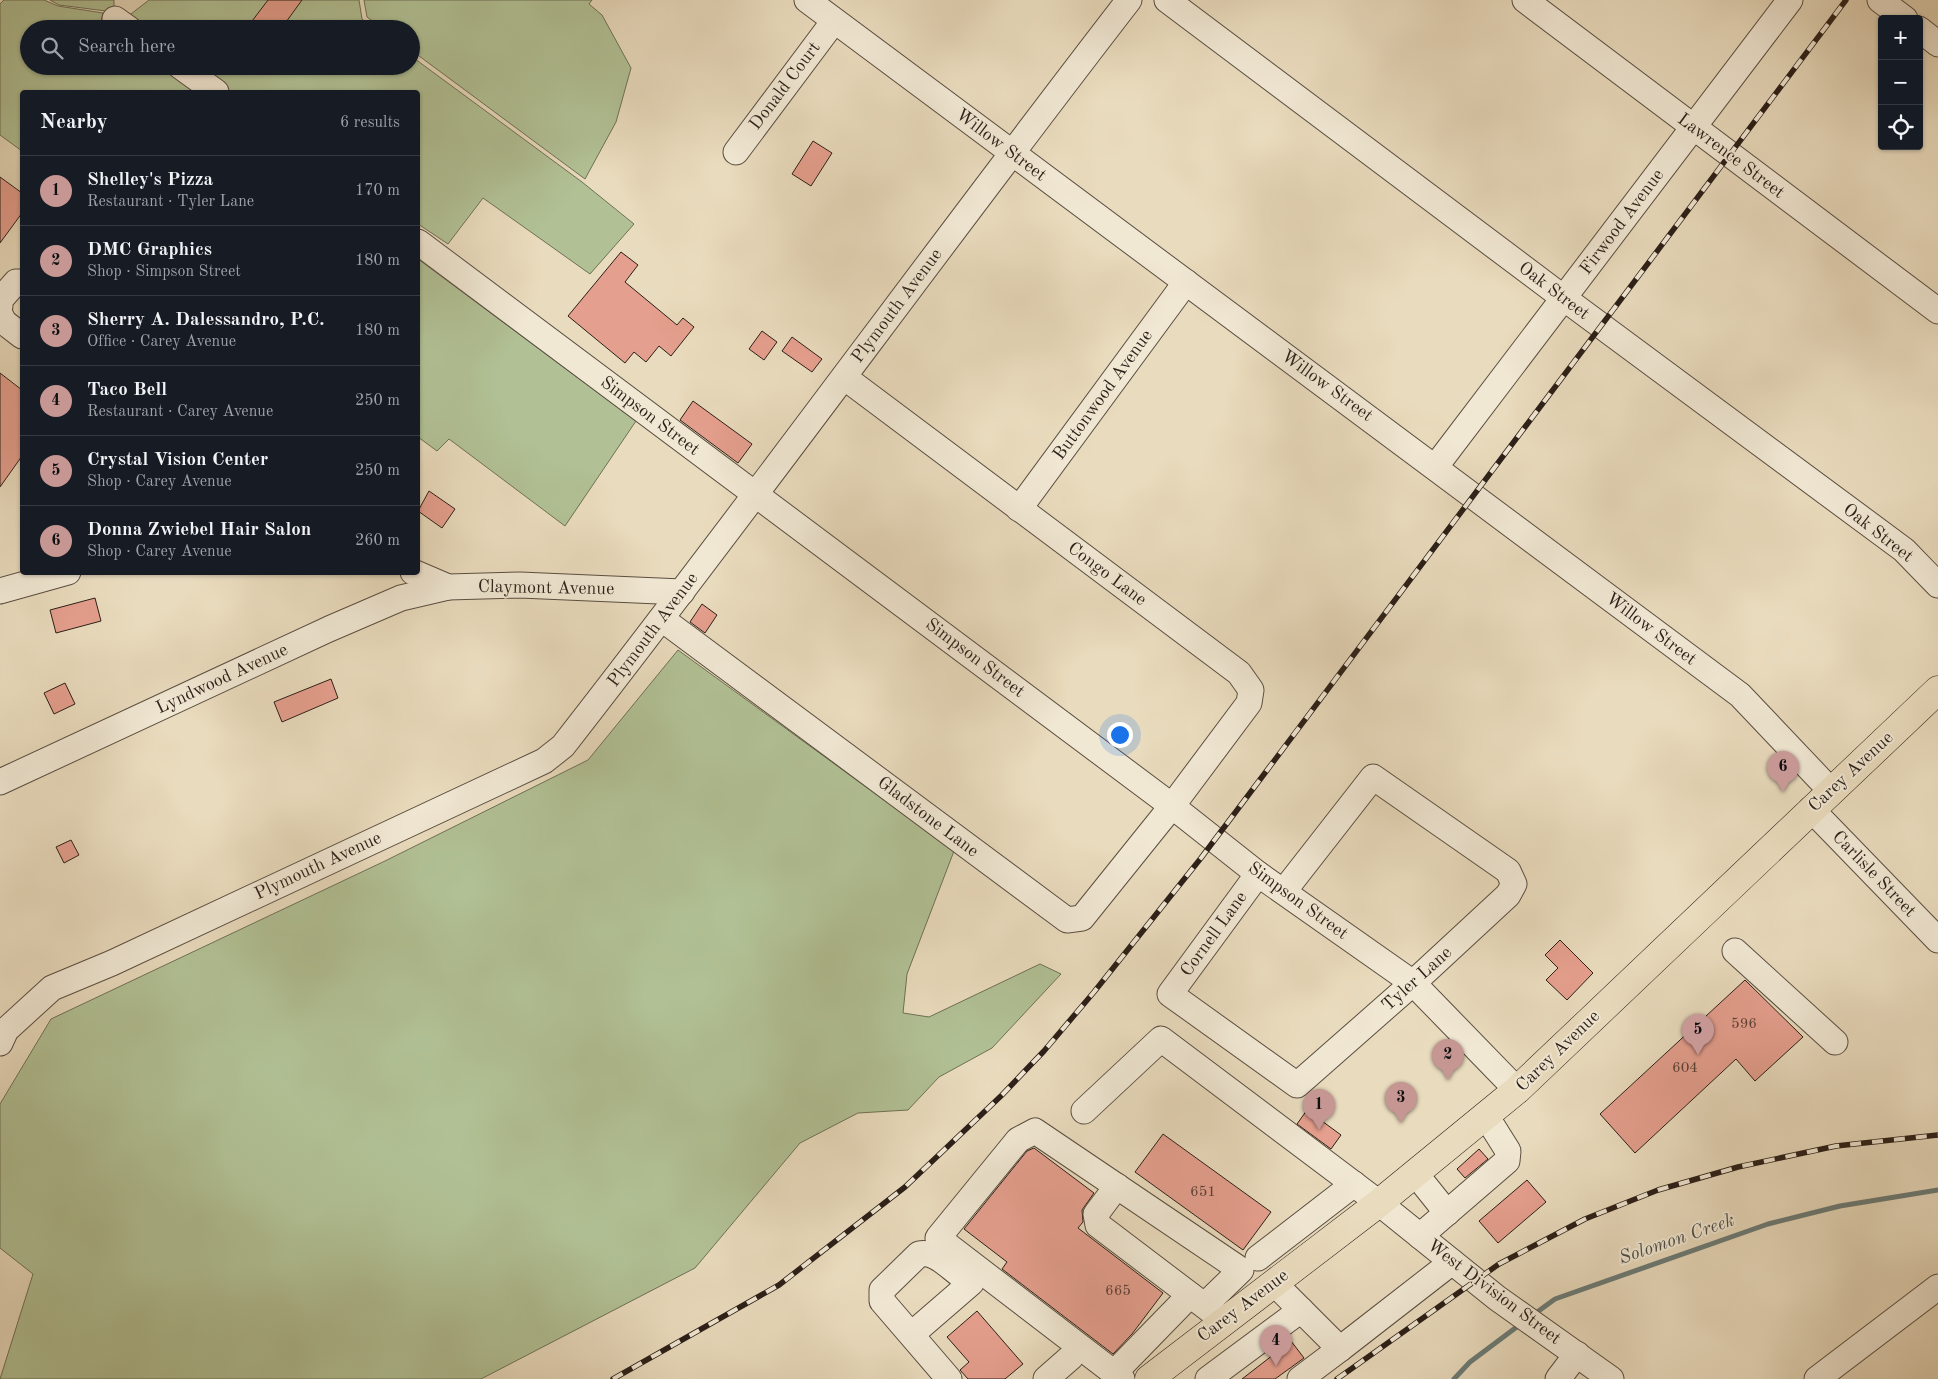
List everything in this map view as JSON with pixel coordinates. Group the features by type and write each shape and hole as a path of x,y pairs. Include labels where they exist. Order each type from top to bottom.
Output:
{"main road":[{"name":"Carey Avenue","path":"1149,1379 1206,1307 1274,1283 1379,1203 1517,1090 1938,690"}],"street":[{"name":"Willow Street","path":"807,0 1436,466 1740,695 1831,791"},
{"name":"Plymouth Avenue","path":"0,1043 6,1030 52,988 112,963 544,761 563,746 662,619 1011,152 1129,0"},
{"name":"Oak Street","path":"1167,0 1564,299 1904,550 1938,584"},
{"name":"Lawrence Street","path":"1525,0 1938,311"},
{"name":"Firwood Avenue","path":"1436,466 1790,0"},
{"path":"1880,0 1900,15"},
{"name":"Donald Court","path":"736,152 834,21"},
{"path":"1923,33 1938,44"},
{"path":"192,75 213,90"},
{"name":"Simpson Street","path":"420,243 1172,806 1258,874 1413,983 1517,1090"},
{"path":"0,306 0,300 16,282 20,282"},
{"name":"Buttonwood Avenue","path":"1020,508 1186,282"},
{"path":"0,314 4,322 20,334"},
{"name":"Congo Lane","path":"844,377 1239,673 1251,690 1249,703 1172,806"},
{"path":"0,591 57,575"},
{"name":"Claymont Avenue","path":"420,575 448,587 520,585 682,592"},
{"name":"Lyndwood Avenue","path":"0,782 338,625 401,598 448,587"},
{"name":"Gladstone Lane","path":"662,619 1067,920 1082,918 1172,806"},
{"name":"Tyler Lane","path":"1170,994 1297,1085 1413,983 1508,895 1514,884 1508,871 1373,777 1284,891"},
{"name":"Carlisle Street","path":"1811,809 1938,940"},
{"name":"Cornell Lane","path":"1170,994 1258,874"},
{"path":"1735,951 1835,1042"},
{"name":"West Division Street","path":"1084,1111 1161,1039 1379,1203 1497,1298 1611,1379"},
{"path":"1420,1236 1507,1162 1508,1151 1486,1116"},
{"path":"1035,1131 1241,1270 1206,1307 1112,1377 938,1238 1018,1140 1035,1131"},
{"path":"1415,1173 1447,1213"},
{"path":"1258,1258 1354,1184"},
{"path":"1117,1186 1096,1214 1098,1225 1206,1307"},
{"path":"949,1379 882,1300 882,1290 919,1254 925,1252 934,1256 972,1283 1070,1358 1112,1377"},
{"path":"1300,1379 1452,1262"},
{"path":"912,1334 972,1283"},
{"path":"1274,1283 1340,1349"},
{"path":"1817,1379 1938,1287"},
{"path":"1208,1379 1301,1310"},
{"path":"1558,1379 1577,1354"},
{"path":"1046,1379 1070,1358"}],"green space":[{"path":"4,0 44,0 58,6 103,13 101,20 20,20 20,75 174,75 194,90 20,90 20,150 0,135 0,4"},
{"path":"50,0 114,0 114,12 59,5"},
{"path":"149,0 359,0 363,20 131,20 127,17"},
{"path":"364,0 592,0 589,4 602,15 631,68 616,122 585,179 420,57 420,20 371,20 367,17"},
{"path":"420,63 582,182 634,224 590,274 483,198 448,244 420,225 420,90 227,90 206,75 420,75"},
{"path":"420,260 636,421 565,526 449,439 437,451 420,438"},
{"path":"678,650 954,851 907,974 903,1013 929,1017 1040,964 1061,974 992,1048 939,1077 908,1110 858,1113 800,1143 695,1268 481,1379 0,1379 33,1274 0,1248 0,1104 51,1019 385,861 588,760"}],"building":[{"path":"268,0 302,0 288,20 253,20"},
{"path":"813,141 832,153 811,186 792,174"},
{"path":"0,177 20,192 20,216 0,243"},
{"path":"621,252 638,265 625,282 677,325 683,318 694,327 671,356 659,346 646,362 634,352 625,363 568,316"},
{"path":"762,331 777,342 764,360 749,349"},
{"path":"792,337 822,359 812,372 782,351"},
{"path":"0,373 20,388 20,459 0,487"},
{"path":"693,401 752,444 738,463 680,420"},
{"path":"429,491 455,509 442,528 420,512 420,507"},
{"path":"95,598 101,621 56,633 50,610"},
{"path":"702,604 717,615 705,633 690,622"},
{"path":"331,679 338,698 282,722 274,702"},
{"path":"65,683 75,704 54,714 44,693"},
{"path":"71,840 79,855 64,863 56,847"},
{"path":"1560,940 1593,973 1567,1000 1546,980 1558,968 1545,955"},
{"path":"1745,980 1803,1037 1755,1081 1736,1059 1635,1153 1600,1114"},
{"path":"1307,1110 1341,1135 1331,1149 1297,1124"},
{"path":"1163,1134 1271,1212 1243,1250 1135,1172"},
{"path":"1034,1148 1094,1193 1082,1210 1083,1222 1078,1228 1163,1293 1132,1334 1113,1354 1002,1269 1007,1262 964,1229 1027,1151"},
{"path":"1479,1149 1488,1159 1465,1178 1457,1169"},
{"path":"1527,1180 1546,1202 1498,1243 1479,1221"},
{"path":"977,1311 1023,1364 1005,1379 968,1379 960,1370 969,1362 947,1337"},
{"path":"1291,1341 1304,1358 1275,1379 1242,1379"}],"waterway":[{"name":"Solomon Creek","path":"1533,1315 1555,1299 1768,1224 1840,1206 1938,1190"},
{"name":"Solomon Creek","path":"1454,1379 1470,1362 1522,1323"}],"railway":[{"path":"613,1379 779,1285 905,1187 1002,1095 1044,1051 1094,992 1201,858 1846,0"},
{"path":"1337,1379 1499,1264 1585,1219 1658,1190 1738,1167 1836,1146 1938,1135"}],"place":[{"name":"Donna Zwiebel Hair Salon","path":"1783,792"},
{"name":"Crystal Vision Center","path":"1698,1055"},
{"name":"DMC Graphics","path":"1448,1080"},
{"name":"Sherry A. Dalessandro, P.C.","path":"1401,1123"},
{"name":"Shelley's Pizza","path":"1319,1130"},
{"name":"Taco Bell","path":"1276,1366"}]}
